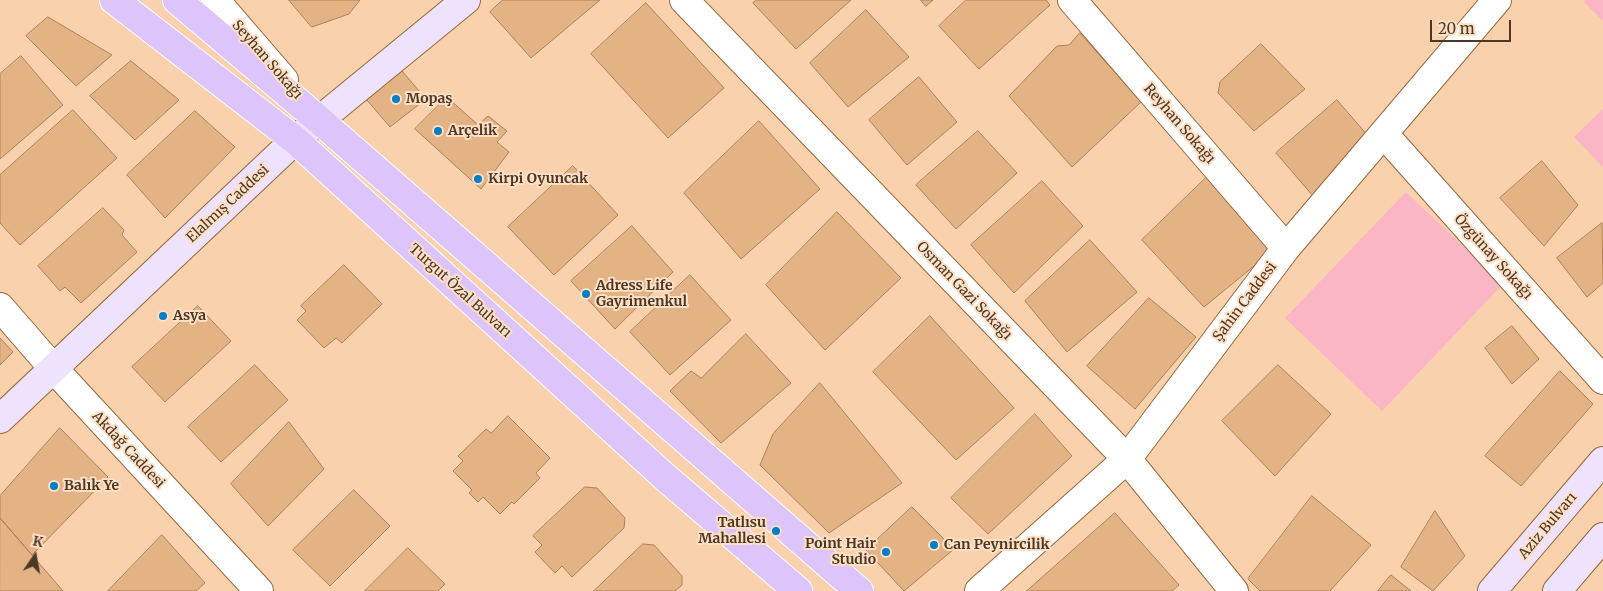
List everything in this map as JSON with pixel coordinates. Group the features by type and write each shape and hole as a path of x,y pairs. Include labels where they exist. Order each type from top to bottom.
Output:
{"main road":[{"name":"Turgut Özal Bulvarı","path":"114,0 295,140 666,478 798,591"},
{"path":"177,0 319,120 859,591"}],"street":[{"name":"Seyhan Sokağı","path":"215,0 319,120"},
{"name":"Elalmış Caddesi","path":"0,419 295,140 466,0"},
{"name":"Osman Gazi Sokağı","path":"684,0 1127,459 1234,591"},
{"name":"Reyhan Sokağı","path":"1072,0 1286,248"},
{"name":"Şahin Caddesi","path":"979,591 1127,459 1286,248 1384,134 1483,5"},
{"name":"Özgünay Sokağı","path":"1384,134 1603,380"},
{"name":"Akdağ Caddesi","path":"0,307 53,368 259,591"},
{"name":"Aziz Bulvarı","path":"1492,591 1603,460"},
{"path":"1557,591 1603,537"}],"shaded area":[{"path":"1585,0 1603,0 1603,21 1584,2"},
{"path":"1603,109 1603,167 1574,137"},
{"path":"1406,192 1503,284 1382,411 1285,318"}],"building":[{"path":"289,0 360,0 349,14 312,27"},
{"path":"503,0 600,0 531,58 490,12"},
{"path":"757,0 851,0 796,49 753,3"},
{"path":"921,0 933,0 926,6"},
{"path":"966,0 1046,0 1050,5 979,69 939,26"},
{"path":"646,3 724,88 668,138 591,54"},
{"path":"866,10 909,57 848,107 810,63"},
{"path":"48,17 112,55 76,86 26,36"},
{"path":"1080,33 1141,102 1072,167 1009,96 1057,46 1069,45"},
{"path":"1261,44 1305,89 1254,131 1218,93 1220,82"},
{"path":"21,56 63,105 0,159 0,74"},
{"path":"131,61 179,100 135,140 90,96"},
{"name":"Mopaş","path":"402,71 426,99 390,127 366,99"},
{"path":"919,77 957,122 907,165 869,120"},
{"path":"447,97 478,125 488,116 507,131 497,142 509,152 481,189 415,129"},
{"path":"1337,100 1375,144 1313,196 1276,153"},
{"path":"73,110 117,158 20,245 0,223 0,175"},
{"path":"195,111 235,147 165,218 127,175"},
{"path":"759,121 820,189 741,259 684,193"},
{"path":"978,131 1017,173 956,229 916,185"},
{"path":"1542,161 1578,205 1544,246 1500,198"},
{"path":"573,166 618,215 554,275 508,227"},
{"path":"1209,175 1276,248 1204,307 1142,240"},
{"path":"1042,181 1083,226 1014,293 971,245"},
{"path":"103,208 124,230 122,235 137,252 81,303 65,287 60,291 38,266"},
{"path":"837,212 901,278 825,350 766,285"},
{"path":"1602,223 1603,283 1587,297 1557,258"},
{"path":"632,226 673,272 615,329 571,281"},
{"path":"1090,240 1137,292 1067,352 1025,301"},
{"path":"344,265 382,304 342,343 336,338 324,348 297,320 306,311 301,306"},
{"path":"690,275 731,320 670,375 630,332"},
{"path":"1149,298 1196,337 1135,409 1087,366"},
{"path":"198,306 231,341 165,402 132,367"},
{"path":"930,316 1014,408 956,460 873,372"},
{"path":"1512,326 1539,359 1512,384 1485,348"},
{"path":"746,334 791,383 721,443 670,391 691,371 701,378"},
{"path":"0,338 13,352 0,365"},
{"path":"255,365 288,400 221,462 188,427"},
{"path":"1278,365 1331,414 1275,476 1222,421"},
{"path":"1560,371 1593,404 1521,486 1485,456"},
{"path":"820,383 902,483 829,533 760,465 773,434"},
{"path":"1035,414 1072,456 988,534 951,498"},
{"path":"508,416 550,458 536,473 540,478 514,504 512,502 500,514 483,497 478,502 469,493 472,490 453,471 463,461 458,456 486,429 491,433"},
{"path":"289,422 324,469 268,526 231,484"},
{"name":"Balık Ye","path":"60,428 108,477 32,555 0,518 0,496"},
{"path":"585,487 597,488 625,518 624,528 572,577 562,566 555,573 535,552 542,545 533,536"},
{"path":"354,490 390,526 330,586 293,550"},
{"path":"1312,496 1371,545 1330,591 1260,591 1248,579"},
{"path":"912,507 954,549 904,591 866,550"},
{"path":"1435,511 1465,556 1433,591 1401,567"},
{"path":"1115,513 1179,585 1172,591 1027,591"},
{"path":"0,518 32,555 63,591 0,591"},
{"path":"162,535 205,583 196,591 108,591"},
{"path":"643,544 654,545 682,576 682,585 675,591 594,591"},
{"path":"408,548 445,584 438,591 365,591"},
{"path":"1391,575 1411,591 1378,591"}],"place":[{"name":"Mopaş","path":"396,99"},
{"name":"Arçelik","path":"438,131"},
{"name":"Kirpi Oyuncak","path":"478,179"},
{"name":"Adress Life Gayrimenkul","path":"586,294"},
{"name":"Asya","path":"163,316"},
{"name":"Balık Ye","path":"54,486"},
{"name":"Tatlısu Mahallesi","path":"776,531"},
{"name":"Can Peynircilik","path":"934,545"},
{"name":"Point Hair Studio","path":"886,552"}]}
